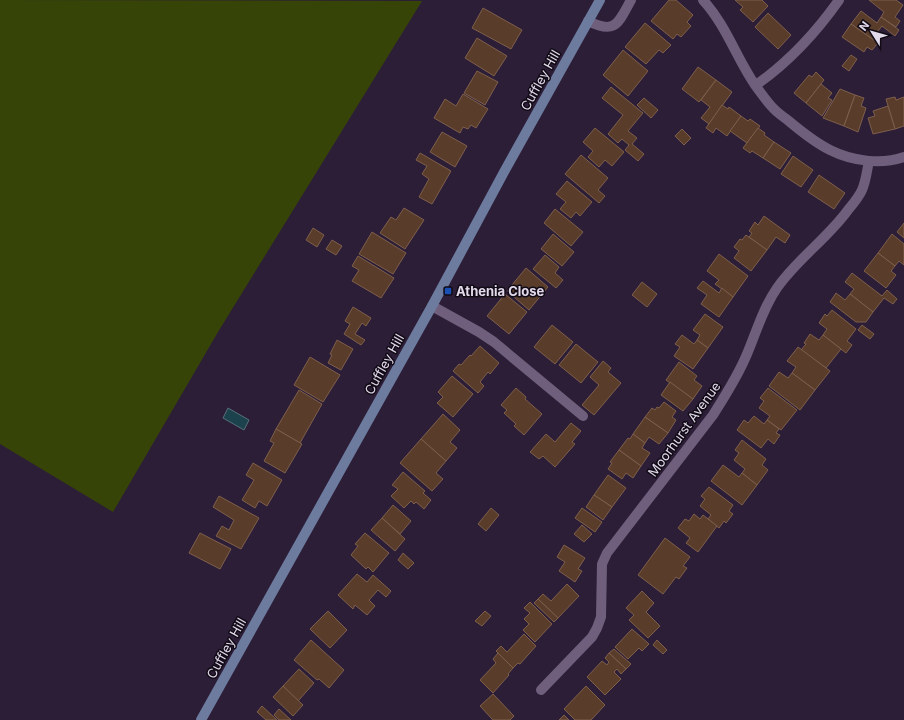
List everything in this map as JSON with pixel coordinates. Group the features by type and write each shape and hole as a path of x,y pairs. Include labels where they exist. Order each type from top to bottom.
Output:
{"main road":[{"name":"Cuffley Hill","path":"201,720 432,306 504,172 600,0"}],"street":[{"path":"588,21 598,26 612,26 621,18 631,0"},
{"path":"703,0 712,10 728,34 743,65 756,85 774,109 799,130 830,150 850,157 869,161 886,161 904,157"},
{"path":"756,85 780,67 805,44 839,0"},
{"name":"Moorhurst Avenue","path":"541,690 592,637 597,628 601,617 602,564 607,553 713,415 728,392 746,356 773,293 788,273 825,238 856,201 865,182 869,161"},
{"path":"432,306 494,342 583,416"}],"green space":[{"path":"0,0 422,1 218,332 113,512 0,444"}],"shaded area":[{"path":"228,408 249,420 244,430 223,418"}],"building":[{"path":"669,0 676,0 693,15 687,22 691,26 681,37 677,34 673,39 651,21"},
{"path":"735,0 762,0 768,6 753,22 740,10 743,7"},
{"path":"869,0 896,0 903,5 895,17 900,21 896,27 881,17 884,12"},
{"path":"483,8 522,30 511,49 472,28"},
{"path":"861,11 877,23 881,17 899,30 895,36 882,26 878,31 884,35 878,43 851,24"},
{"path":"768,13 791,35 778,49 755,27"},
{"path":"645,23 671,45 663,53 659,50 646,64 625,47"},
{"path":"851,24 878,43 872,50 867,47 864,52 842,37"},
{"path":"477,38 507,56 494,76 465,58"},
{"path":"623,50 648,71 628,96 603,75"},
{"path":"851,55 857,59 849,71 842,66"},
{"path":"698,67 716,80 699,102 682,89"},
{"path":"477,71 498,82 485,105 464,93"},
{"path":"816,72 824,80 806,103 794,93 809,75 812,77"},
{"path":"716,80 732,92 709,124 701,118 710,107 701,100"},
{"path":"821,84 832,93 828,98 832,100 822,116 806,103"},
{"path":"611,87 643,113 628,131 637,138 632,144 644,154 638,161 625,150 629,145 622,139 618,143 608,134 623,115 602,98"},
{"path":"840,89 855,95 844,126 823,118"},
{"path":"463,94 488,109 476,128 471,125 468,129 463,127 460,133 434,118 445,99 456,106"},
{"path":"855,95 864,98 861,106 866,108 858,132 844,126"},
{"path":"895,97 896,100 904,97 904,126 895,129 886,99"},
{"path":"644,98 658,110 651,118 637,105"},
{"path":"722,105 728,109 729,107 741,116 727,136 716,128 713,133 706,128"},
{"path":"888,106 895,129 873,134 868,118 875,116 873,111"},
{"path":"741,116 748,121 750,119 760,126 747,143 730,131"},
{"path":"595,128 624,152 612,166 605,160 599,167 588,157 593,151 583,142"},
{"path":"758,128 765,133 764,135 774,142 763,158 752,151 750,153 743,148"},
{"path":"682,129 691,138 684,145 675,136"},
{"path":"442,132 467,146 455,167 430,152"},
{"path":"774,142 791,153 780,169 763,158"},
{"path":"420,153 451,171 432,204 419,197 429,179 422,174 427,166 416,160"},
{"path":"581,155 608,178 598,190 605,196 599,203 565,174"},
{"path":"793,156 813,170 801,187 781,174"},
{"path":"819,175 845,193 834,209 808,192"},
{"path":"567,181 592,202 580,216 576,212 571,218 560,209 566,202 556,194"},
{"path":"404,208 424,220 405,249 380,233 391,217 396,220"},
{"path":"555,209 583,232 571,246 544,223"},
{"path":"764,216 790,235 785,243 776,237 767,250 749,237 752,233 749,231 755,222 758,225"},
{"path":"904,223 904,238 897,232"},
{"path":"313,228 324,235 317,247 306,240"},
{"path":"372,232 406,253 393,274 359,254"},
{"path":"553,234 574,252 562,266 541,249"},
{"path":"892,234 904,244 904,265 899,261 895,266 878,253"},
{"path":"746,235 767,250 751,271 734,258 739,251 734,247 740,239 742,240"},
{"path":"332,240 342,246 336,255 326,249"},
{"path":"878,253 895,266 891,271 896,275 886,288 864,271"},
{"path":"719,254 748,276 733,297 715,284 719,280 707,271"},
{"path":"545,255 559,267 555,273 563,280 556,288 533,269"},
{"path":"358,256 394,278 381,298 352,281 359,270 352,266"},
{"path":"526,268 548,287 529,310 507,291"},
{"path":"852,273 882,296 887,290 897,299 893,304 884,298 873,312 850,294 854,289 845,282"},
{"path":"703,281 719,293 722,288 733,297 719,317 701,304 707,295 697,288"},
{"path":"642,282 657,294 647,307 632,295"},
{"path":"836,293 845,300 850,294 873,312 866,322 856,322 830,302"},
{"path":"505,294 527,312 509,334 487,316"},
{"path":"353,307 371,318 366,326 362,323 355,334 365,340 361,345 344,334 350,324 345,321"},
{"path":"832,310 856,329 847,341 852,345 846,353 823,335 827,329 819,323 825,314 827,316"},
{"path":"705,314 723,327 708,348 697,340 700,335 693,330"},
{"path":"552,325 573,342 555,364 534,347"},
{"path":"862,325 874,334 870,339 858,330"},
{"path":"810,334 819,340 823,335 841,349 826,368 801,350 806,344 804,343"},
{"path":"682,335 694,344 697,340 708,348 693,369 674,356 680,347 675,344"},
{"path":"337,340 353,349 341,370 328,363 332,355 330,354"},
{"path":"576,344 598,362 581,383 559,365"},
{"path":"480,346 499,363 490,374 488,372 480,382 484,386 478,393 453,371 459,364 461,365 470,355 471,356"},
{"path":"798,347 830,371 815,390 792,373 796,367 787,361"},
{"path":"310,357 340,375 323,402 294,385"},
{"path":"603,361 611,368 608,372 621,383 594,415 582,405 599,385 590,377"},
{"path":"679,362 697,376 694,380 702,386 693,399 666,380"},
{"path":"779,372 788,378 792,373 815,390 800,410 769,386"},
{"path":"452,376 473,394 453,417 437,403 443,397 438,392"},
{"path":"670,382 693,399 683,411 661,395"},
{"path":"516,388 526,397 525,399 542,414 524,435 514,426 516,424 504,413 507,410 501,405"},
{"path":"768,388 797,410 781,430 767,420 770,416 759,408 764,401 760,398"},
{"path":"299,390 322,404 300,443 276,429"},
{"path":"664,402 676,411 672,417 676,420 668,433 645,417 652,408 655,410 657,407 659,408"},
{"path":"443,414 460,430 450,442 457,448 446,461 421,439"},
{"path":"754,416 764,424 767,420 779,429 776,433 780,435 774,444 768,439 761,448 737,430 744,420 748,423"},
{"path":"645,417 668,433 659,444 649,437 645,443 633,434"},
{"path":"571,423 581,431 572,442 575,444 555,467 543,456 539,459 530,452 546,434 555,442"},
{"path":"276,429 302,444 285,473 264,461 274,443 270,441"},
{"path":"633,434 645,443 642,448 650,453 641,466 619,450"},
{"path":"421,439 446,461 436,473 443,479 432,491 400,463"},
{"path":"742,440 766,459 762,465 768,470 757,485 742,473 745,469 734,460 739,453 735,450"},
{"path":"619,450 641,466 633,478 626,473 622,479 608,469 612,463 610,462"},
{"path":"253,463 282,480 267,506 259,501 255,508 242,500 254,480 246,475"},
{"path":"723,465 739,477 742,473 757,485 742,505 711,481"},
{"path":"403,472 425,491 423,493 431,500 424,509 416,502 414,504 411,501 404,508 391,496 398,489 392,485"},
{"path":"608,475 626,488 612,507 594,495"},
{"path":"709,487 733,505 729,511 733,514 726,523 724,521 719,528 708,519 711,515 700,506 705,499 701,496"},
{"path":"594,495 612,507 603,520 586,507"},
{"path":"219,496 259,518 241,549 216,536 222,526 229,530 234,520 213,507"},
{"path":"393,505 411,521 400,534 382,518"},
{"path":"491,508 499,515 486,531 478,524"},
{"path":"582,508 602,522 595,532 575,518"},
{"path":"694,514 700,519 703,515 717,526 698,552 686,543 690,538 678,528 685,519 689,521"},
{"path":"382,518 405,539 395,551 371,530"},
{"path":"582,525 592,534 584,542 574,534"},
{"path":"200,533 231,549 220,569 189,553"},
{"path":"365,533 389,553 373,572 368,567 366,569 351,555 358,546 355,544"},
{"path":"665,538 690,557 683,566 687,568 679,579 676,577 663,594 638,575"},
{"path":"564,545 585,558 578,569 582,571 575,582 559,571 565,562 557,557"},
{"path":"403,553 414,563 408,569 398,560"},
{"path":"357,574 367,582 373,575 391,591 386,597 378,590 369,600 375,606 367,615 355,605 353,609 338,595"},
{"path":"567,584 579,596 558,618 538,599 543,594 551,601"},
{"path":"642,591 654,603 646,612 660,626 648,638 629,620 634,615 626,608"},
{"path":"538,599 558,618 554,622 534,603"},
{"path":"530,602 552,624 535,642 523,630 529,624 524,619 530,613 524,608"},
{"path":"328,611 347,630 330,648 310,629"},
{"path":"485,611 491,616 482,626 475,621"},
{"path":"632,629 649,644 642,651 639,648 628,659 615,647"},
{"path":"524,634 536,646 520,664 518,663 513,668 496,651 501,646 507,652"},
{"path":"311,640 344,670 329,688 319,679 317,680 294,660"},
{"path":"657,640 667,650 663,654 653,645"},
{"path":"614,649 631,664 626,669 609,653"},
{"path":"498,653 513,668 508,674 509,675 493,693 480,680 496,663 493,659"},
{"path":"609,653 626,669 621,674 617,669 614,672 621,679 605,695 587,677 602,661 607,665 609,662 605,658"},
{"path":"299,669 314,683 298,701 283,686"},
{"path":"283,686 303,705 293,716 273,697"},
{"path":"586,686 605,705 591,720 575,720 564,709"},
{"path":"493,694 514,716 510,720 493,720 480,706"},
{"path":"262,706 277,720 266,720 257,712"},
{"path":"279,709 291,720 279,720 274,715"},
{"path":"564,715 569,720 559,720"}],"place":[{"name":"Athenia Close","path":"448,291"}]}
